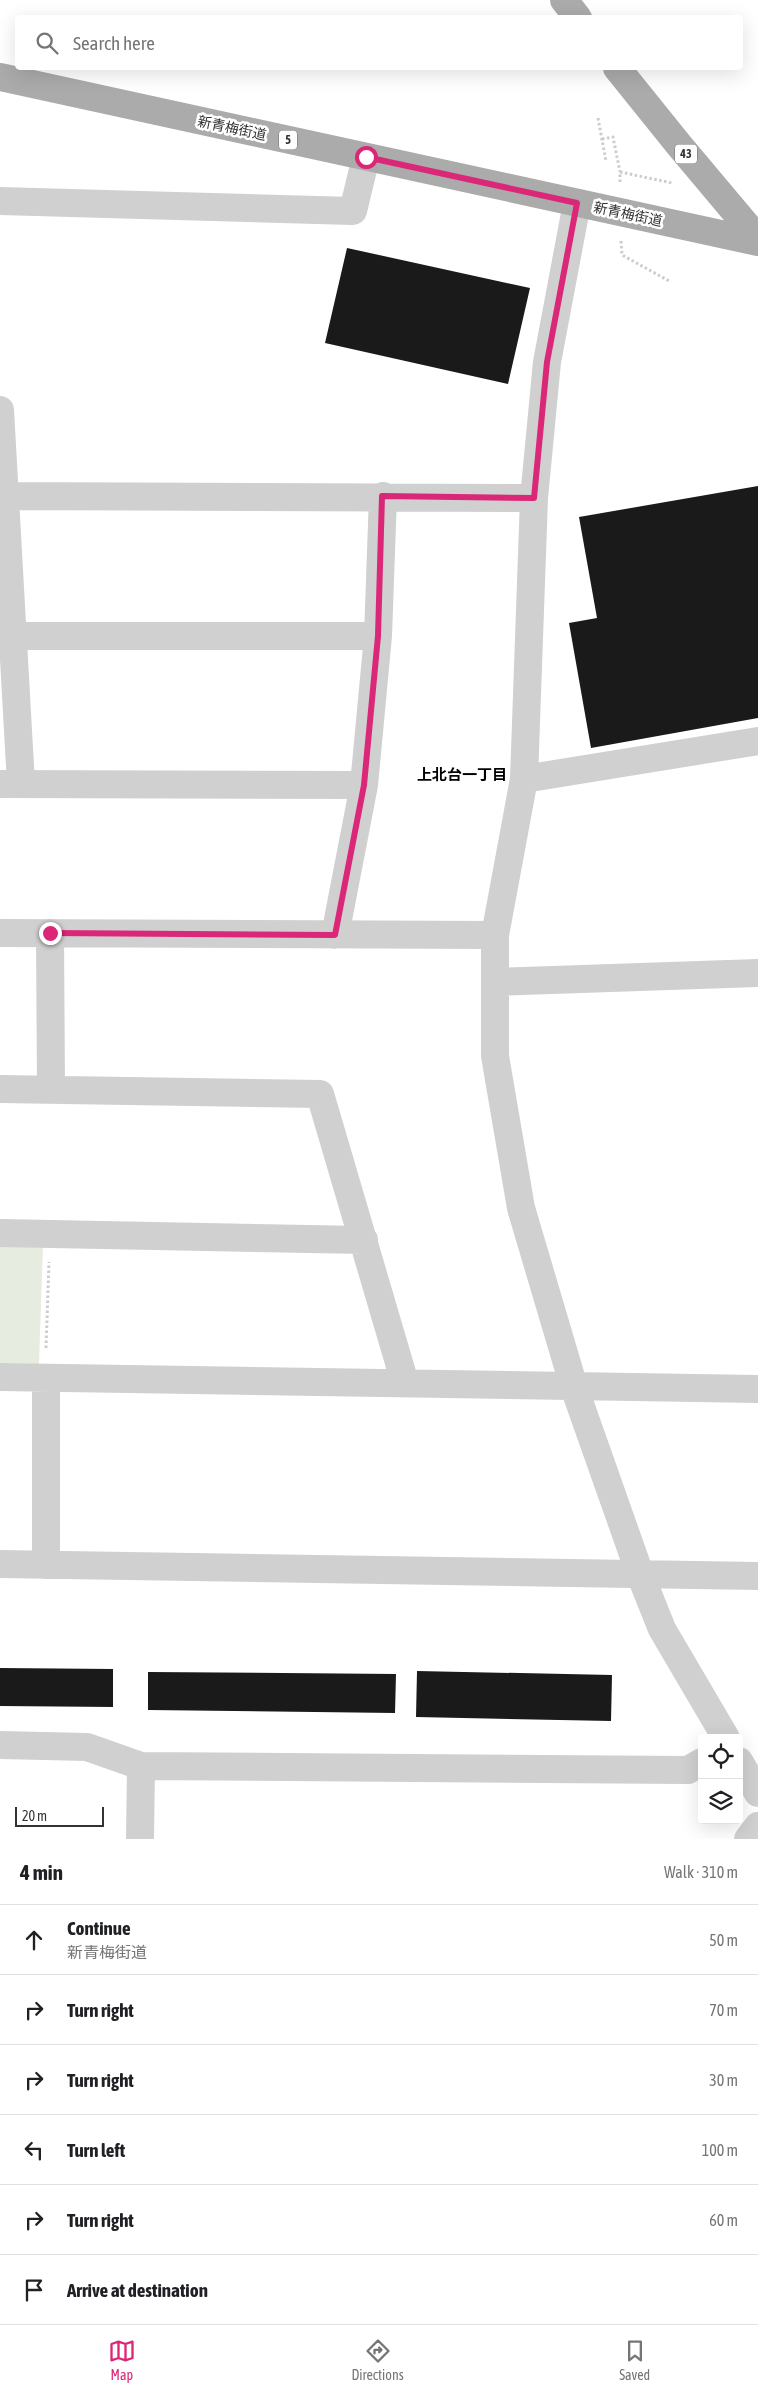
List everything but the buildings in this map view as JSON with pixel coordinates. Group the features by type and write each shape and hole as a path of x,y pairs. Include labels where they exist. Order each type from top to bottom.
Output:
{"main road":[{"path":"564,0 576,15"},
{"name":"43","path":"619,70 758,240"},
{"name":"新青梅街道","path":"0,77 577,203 758,240"}],"street":[{"path":"0,201 353,211 366,157"},
{"path":"577,203 547,362 534,498 524,779 495,935 495,1056 521,1208 574,1387 640,1574 662,1629 724,1734"},
{"path":"0,410 14,636 10,784 364,785"},
{"path":"5,496 534,498"},
{"path":"335,935 364,785 378,636 382,496"},
{"path":"14,636 378,636"},
{"path":"524,779 758,741"},
{"path":"0,933 495,935"},
{"path":"50,933 51,1090"},
{"path":"495,982 758,973"},
{"path":"0,1089 320,1094 405,1384"},
{"path":"0,1233 364,1240"},
{"path":"0,1377 758,1389"},
{"path":"46,1378 46,1565"},
{"path":"0,1564 758,1576"},
{"path":"0,1745 88,1747 141,1766 688,1770 698,1764"},
{"path":"140,1839 141,1766"},
{"path":"743,1768 758,1793"},
{"path":"748,1839 758,1826"}],"path":[{"path":"598,118 606,161"},
{"path":"602,140 613,137 620,172"},
{"path":"622,255 671,282"},
{"path":"46,1378 50,1234"}],"shaded area":[{"path":"0,1243 43,1244 39,1364 0,1363"}],"district":[{"name":"上北台一丁目","path":"462,774"}],"route":[{"path":"50,933 335,935 364,785 378,636 382,496 534,498 547,362 577,203 366,157"}]}
